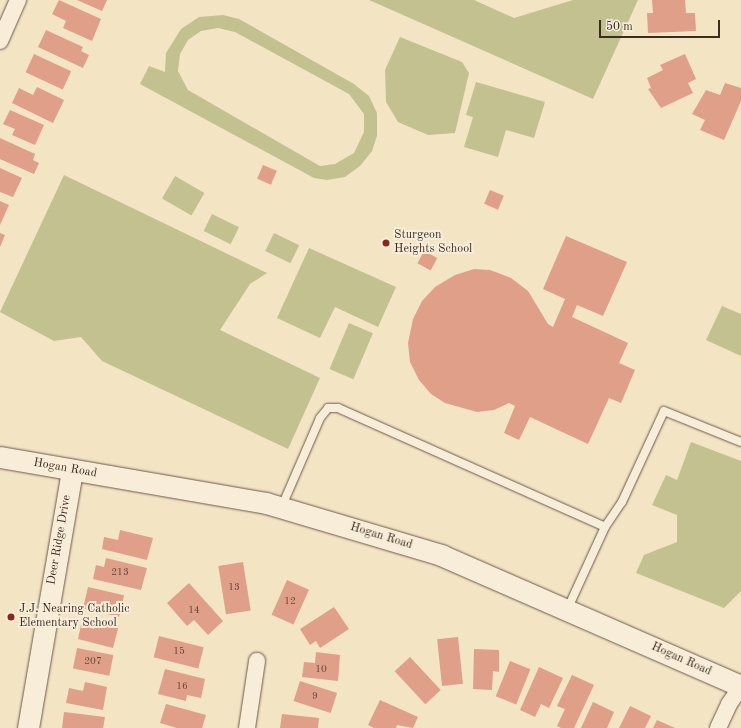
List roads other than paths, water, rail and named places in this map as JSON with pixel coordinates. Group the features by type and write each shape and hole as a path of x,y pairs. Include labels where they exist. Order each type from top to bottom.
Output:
{"street":[{"path":"0,41 18,0"},
{"name":"Hogan Road","path":"0,457 282,507 441,555 741,687"},
{"name":"Deer Ridge Drive","path":"28,728 72,470"},
{"path":"247,728 257,661"},
{"path":"718,728 728,704 741,687"}],"lane":[{"path":"282,507 320,418 328,408 338,408 605,527"},
{"path":"567,610 605,527 622,502 664,411 741,442"}],"place":[{"name":"Sturgeon Heights School","path":"386,243"},
{"name":"J.J. Nearing Catholic Elementary School","path":"11,617"}]}
